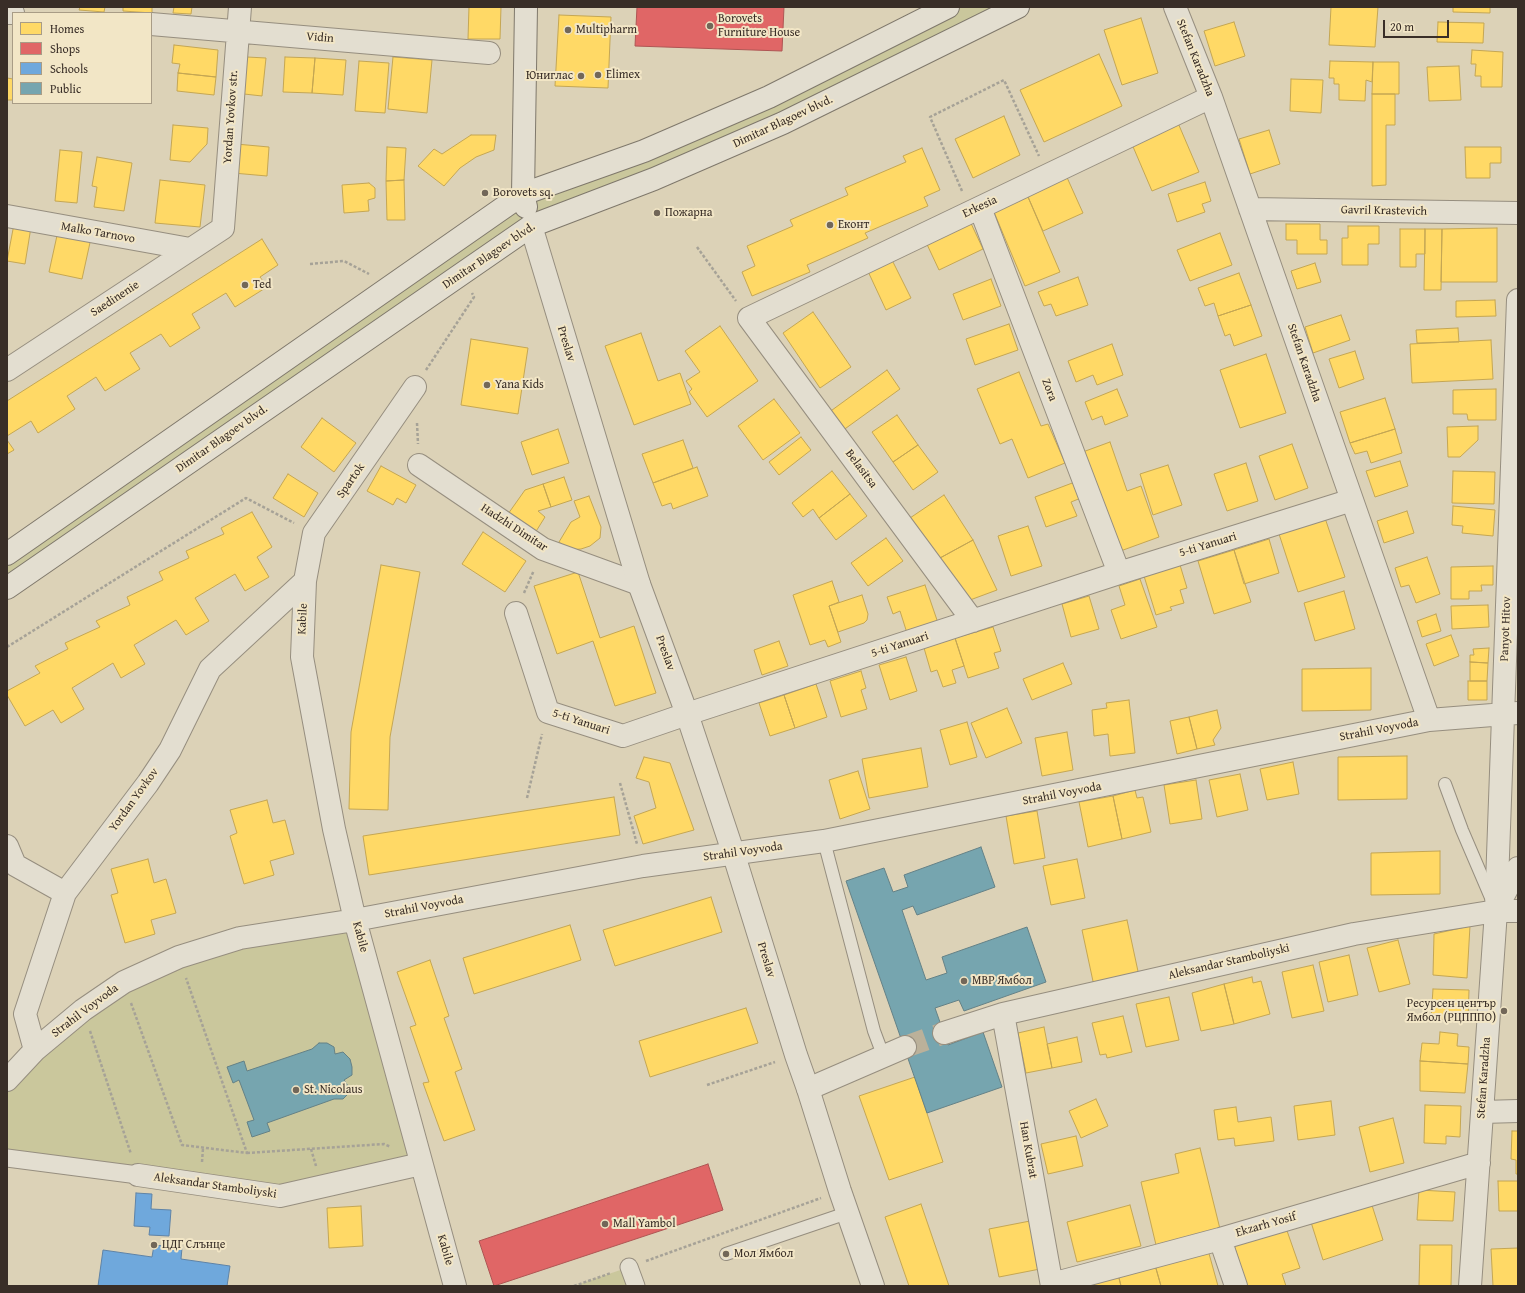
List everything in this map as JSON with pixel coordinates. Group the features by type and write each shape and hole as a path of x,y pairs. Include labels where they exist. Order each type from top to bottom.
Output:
{"street":[{"name":"Yordan Yovkov str.","path":"223,228 240,7"},
{"name":"Preslav","path":"526,7 523,194 530,226 640,584 687,714 733,852 796,1055 847,1213 873,1286"},
{"path":"7,554 523,194 644,151 762,100 948,7"},
{"name":"Dimitar Blagoev blvd.","path":"7,588 530,226 654,179 784,123 1018,7"},
{"name":"Stefan Karadzha","path":"1175,7 1211,96 1429,720"},
{"name":"Vidin","path":"152,24 489,53"},
{"name":"Erkesia","path":"748,318 1211,96"},
{"name":"Zora","path":"975,209 1119,573"},
{"name":"Gavril Krastevich","path":"1250,209 1518,213"},
{"name":"Malko Tarnovo","path":"7,216 190,250"},
{"name":"Saedinenie","path":"7,370 223,228"},
{"name":"Panyot Hitov","path":"1496,911 1510,714 1518,300"},
{"name":"Belasitsa","path":"748,318 973,621"},
{"name":"Spartok","path":"305,582 314,533 415,387"},
{"name":"Hadzhi Dimitar","path":"419,465 543,549 640,584"},
{"name":"5-ti Yanuari","path":"516,613 548,712 623,736 1119,573 1352,500"},
{"name":"Yordan Yovkov","path":"35,1050 26,1014 65,893 148,783 170,750 210,669 305,582"},
{"name":"Kabile","path":"305,582 302,657 334,829 355,920 455,1286"},
{"name":"Strahil Voyvoda","path":"7,1080 35,1050 83,1010 124,982 179,957 240,938 355,920 643,866 733,852 824,841 1429,720 1510,714"},
{"path":"7,846 15,865 65,893"},
{"path":"1496,911 1518,868"},
{"name":"Aleksandar Stamboliyski","path":"944,1033 1003,1014 1354,934 1496,911 1518,910"},
{"name":"Stefan Karadzha","path":"1470,1286 1496,911"},
{"name":"Han Kubrat","path":"1003,1014 1052,1285"},
{"path":"808,1089 904,1047"},
{"path":"1482,1112 1518,1111"},
{"name":"Aleksandar Stamboliyski","path":"7,1158 138,1175 280,1196 421,1164"},
{"name":"Ekzarh Yosif","path":"1052,1285 1220,1238 1478,1162"},
{"path":"1220,1238 1236,1286"},
{"path":"629,1267 636,1286"}],"lane":[{"name":"Stefan Karadzha","path":"1445,784 1462,830 1496,911"},
{"path":"824,841 874,1031 883,1055"},
{"path":"726,1254 847,1213"}],"path":[{"path":"975,209 930,117 1004,80 1047,175"},
{"path":"697,247 748,318"},
{"path":"310,264 344,262 393,285"},
{"path":"419,465 415,387 474,298 463,272"},
{"path":"7,647 246,498 314,533"},
{"path":"516,613 543,549"},
{"path":"526,798 548,712"},
{"path":"620,783 643,866"},
{"path":"179,957 247,1153"},
{"path":"124,982 182,1145 247,1153 384,1144"},
{"path":"83,1010 138,1175"},
{"path":"707,1085 796,1055"},
{"path":"574,1286 840,1191"}],"shaded area":[{"path":"948,7 1018,7 530,226 7,588 7,554 523,194"},
{"path":"355,920 421,1164 280,1196 7,1158 7,1080 35,1050 179,957"},
{"path":"629,1267 636,1286 574,1286"}],"building: Homes":[{"path":"80,7 105,7 104,12 79,10"},
{"path":"123,7 152,7 152,12 123,11"},
{"path":"174,7 192,7 191,14 173,13"},
{"path":"469,7 501,7 500,39 468,39"},
{"path":"1331,7 1378,7 1375,47 1329,45"},
{"path":"1453,7 1490,7 1490,13 1453,12"},
{"path":"559,15 611,17 608,88 555,86"},
{"path":"1141,18 1158,73 1122,85 1104,30"},
{"path":"1234,22 1245,56 1215,66 1204,31"},
{"path":"1438,22 1484,23 1483,43 1437,42"},
{"path":"174,45 218,50 216,77 178,73 180,64 172,63"},
{"path":"1472,50 1503,52 1502,87 1481,87 1481,76 1475,76 1476,64 1471,64"},
{"path":"1099,54 1122,106 1044,142 1020,90"},
{"path":"247,57 266,58 262,96 244,94"},
{"path":"285,57 315,58 312,93 283,92"},
{"path":"393,57 432,60 427,113 388,109"},
{"path":"315,58 346,60 343,95 312,93"},
{"path":"359,61 389,63 385,113 355,111"},
{"path":"1330,61 1373,62 1372,82 1366,80 1365,101 1339,100 1339,84 1334,84 1334,78 1329,78"},
{"path":"1373,62 1399,62 1399,94 1372,94"},
{"path":"1459,66 1461,100 1429,101 1427,67"},
{"path":"178,73 216,77 214,95 177,91"},
{"path":"7,78 12,79 12,100 7,100"},
{"path":"1291,79 1323,80 1321,113 1290,111"},
{"path":"1372,94 1395,94 1395,125 1386,125 1386,185 1372,186"},
{"path":"1004,116 1020,155 973,178 955,139"},
{"path":"1178,123 1199,172 1152,191 1131,142"},
{"path":"173,125 208,128 207,144 190,162 170,160"},
{"path":"1269,130 1280,164 1250,174 1239,139"},
{"path":"471,135 496,135 494,150 476,157 460,168 444,186 418,166 434,149 442,154"},
{"path":"236,144 269,147 267,176 233,173"},
{"path":"387,147 406,148 404,180 386,181"},
{"path":"1465,147 1501,147 1501,163 1490,163 1490,178 1466,178"},
{"path":"922,148 940,190 924,197 928,206 865,233 868,238 807,265 810,272 752,296 742,272 755,266 747,246 793,226 790,220 848,195 845,188 906,162 903,156"},
{"path":"60,150 82,152 77,203 55,201"},
{"path":"97,157 132,163 124,211 94,207 97,187 92,186"},
{"path":"1065,173 1083,213 1043,231 1025,190"},
{"path":"160,180 205,185 200,227 155,223"},
{"path":"404,180 405,220 387,220 386,181"},
{"path":"1205,182 1211,201 1202,204 1205,212 1177,222 1168,194"},
{"path":"369,183 375,188 375,198 368,200 369,211 344,213 342,185"},
{"path":"1025,190 1060,272 1025,286 991,205"},
{"path":"968,217 983,249 939,270 924,238"},
{"path":"14,224 31,227 25,264 7,261"},
{"path":"1286,224 1320,224 1320,240 1327,240 1327,254 1297,254 1297,240 1286,240"},
{"path":"1348,226 1379,226 1379,244 1368,244 1368,265 1342,265 1342,238 1348,238"},
{"path":"1497,228 1497,282 1441,282 1442,229"},
{"path":"1400,229 1425,229 1425,254 1416,254 1416,267 1400,267"},
{"path":"1425,229 1442,229 1441,290 1424,290"},
{"path":"58,231 91,238 82,279 49,272"},
{"path":"1220,233 1232,265 1190,281 1177,250"},
{"path":"262,239 278,265 260,277 267,287 235,307 226,293 192,314 200,328 170,347 161,334 130,353 140,369 105,391 96,377 67,396 75,409 38,433 31,421 7,436 7,401"},
{"path":"889,254 911,298 886,310 865,265"},
{"path":"1315,263 1321,282 1297,289 1291,271"},
{"path":"1239,273 1251,305 1218,316 1214,303 1205,306 1198,288"},
{"path":"1078,277 1088,305 1056,316 1051,304 1044,306 1038,292"},
{"path":"991,279 1001,306 963,320 953,294"},
{"path":"1495,300 1496,316 1456,317 1456,301"},
{"path":"1251,305 1262,336 1234,346 1230,334 1225,336 1218,316"},
{"path":"813,312 851,367 820,388 783,333"},
{"path":"1341,315 1350,340 1313,353 1305,327"},
{"path":"1009,324 1018,350 975,365 966,339"},
{"path":"720,326 758,381 707,417 689,392 692,389 686,381 700,372 685,351"},
{"path":"1458,328 1459,342 1417,343 1416,330"},
{"path":"641,333 658,381 680,373 691,404 634,425 605,346"},
{"path":"471,339 528,348 518,414 461,405"},
{"path":"1491,340 1493,379 1412,383 1410,344"},
{"path":"1112,344 1123,375 1097,385 1093,375 1076,382 1068,361"},
{"path":"1355,351 1364,379 1339,388 1329,359"},
{"path":"1266,354 1286,413 1240,428 1220,370"},
{"path":"887,370 900,389 842,431 828,413"},
{"path":"1019,372 1041,426 1048,424 1065,463 1028,478 1012,439 1000,444 977,389"},
{"path":"1117,389 1128,416 1105,425 1102,416 1092,420 1085,402"},
{"path":"1496,389 1496,420 1468,420 1467,414 1453,414 1453,390"},
{"path":"1385,398 1395,429 1350,443 1340,412"},
{"path":"774,399 800,433 763,460 738,426"},
{"path":"897,415 918,445 893,462 872,432"},
{"path":"322,418 356,443 334,472 301,447"},
{"path":"1478,426 1478,440 1460,457 1448,457 1447,427"},
{"path":"558,429 569,463 532,475 521,442"},
{"path":"1395,429 1402,453 1371,463 1367,451 1355,454 1350,443"},
{"path":"801,437 811,450 779,475 769,462"},
{"path":"7,440 14,450 7,454"},
{"path":"683,440 693,468 653,483 642,454"},
{"path":"1110,442 1127,491 1141,486 1159,537 1115,553 1080,453"},
{"path":"1292,444 1308,488 1275,500 1259,456"},
{"path":"918,445 938,472 913,490 893,462"},
{"path":"1400,461 1408,486 1375,497 1366,471"},
{"path":"1246,463 1258,501 1227,511 1214,474"},
{"path":"1168,465 1182,505 1153,515 1140,474"},
{"path":"381,466 416,485 406,503 397,498 393,505 367,491"},
{"path":"697,467 708,496 673,509 671,503 662,506 653,483"},
{"path":"832,471 850,494 819,518 813,509 803,517 792,503"},
{"path":"1453,471 1495,472 1494,504 1452,503"},
{"path":"288,474 318,493 304,517 273,498"},
{"path":"564,477 572,500 551,507 543,484"},
{"path":"1075,482 1081,498 1071,502 1077,516 1046,527 1035,497"},
{"path":"543,484 551,507 538,511 545,517 535,533 508,514 525,490"},
{"path":"850,494 867,516 836,540 819,518"},
{"path":"944,495 973,540 940,558 910,518"},
{"path":"589,496 601,527 600,538 590,546 581,549 569,550 559,542 571,522 580,517 574,501"},
{"path":"1453,506 1495,510 1493,536 1462,533 1463,526 1452,525"},
{"path":"1407,511 1414,533 1384,543 1377,521"},
{"path":"252,512 272,547 257,557 269,577 245,591 235,574 195,598 209,621 186,635 176,620 134,645 145,664 121,678 113,663 72,688 84,709 61,723 53,710 25,726 7,695 7,691 40,673 35,666 68,649 65,643 100,627 96,621 130,605 127,597 163,580 159,572 189,558 186,551 224,534 221,528"},
{"path":"1325,518 1345,577 1298,592 1279,534"},
{"path":"1028,526 1042,566 1011,576 998,536"},
{"path":"483,532 526,561 505,592 462,564"},
{"path":"886,538 903,561 868,586 851,563"},
{"path":"1269,539 1279,573 1244,584 1234,550"},
{"path":"973,540 997,590 970,600 940,558"},
{"path":"1234,550 1251,602 1214,614 1198,561"},
{"path":"1427,557 1440,594 1416,603 1409,585 1401,587 1395,568"},
{"path":"381,565 420,572 390,737 388,810 349,809 351,732"},
{"path":"1180,565 1187,588 1180,590 1184,603 1170,607 1172,610 1156,615 1144,576"},
{"path":"1493,566 1493,585 1481,585 1482,591 1469,591 1469,599 1451,599 1451,567"},
{"path":"578,572 600,638 634,626 656,693 615,706 593,641 557,654 534,586"},
{"path":"1140,579 1157,627 1121,639 1111,610 1125,605 1119,586"},
{"path":"832,581 839,602 829,606 841,642 828,647 825,640 810,645 793,595"},
{"path":"925,585 938,623 907,633 900,611 893,614 887,597"},
{"path":"1344,591 1355,629 1315,641 1304,603"},
{"path":"862,595 868,614 867,620 864,623 838,632 829,606"},
{"path":"1089,596 1099,629 1071,637 1062,604"},
{"path":"1488,605 1489,627 1452,629 1451,606"},
{"path":"1436,614 1441,631 1422,637 1417,621"},
{"path":"993,627 1001,651 994,653 999,668 968,678 955,638"},
{"path":"1451,635 1459,656 1434,666 1426,644"},
{"path":"955,638 964,666 952,670 956,683 943,687 937,670 931,672 924,648"},
{"path":"779,641 788,666 762,675 754,650"},
{"path":"1489,648 1488,663 1470,662 1470,655 1474,655 1473,649"},
{"path":"906,657 917,691 890,700 879,665"},
{"path":"1470,662 1488,663 1487,681 1470,681"},
{"path":"1063,663 1072,684 1032,700 1023,679"},
{"path":"1371,668 1371,710 1302,711 1302,669"},
{"path":"861,671 866,688 861,690 867,709 841,717 830,681"},
{"path":"1468,681 1487,681 1487,700 1468,700"},
{"path":"816,684 827,717 795,728 784,695"},
{"path":"784,695 795,728 770,736 759,703"},
{"path":"1129,700 1135,753 1110,756 1108,734 1094,736 1092,710 1107,708 1106,703"},
{"path":"1007,708 1022,743 986,758 971,723"},
{"path":"1217,710 1221,728 1213,740 1215,745 1197,749 1189,717"},
{"path":"1189,717 1197,749 1177,754 1170,721"},
{"path":"967,722 977,757 950,765 940,730"},
{"path":"1067,732 1073,770 1042,776 1035,738"},
{"path":"921,748 928,787 869,798 862,759"},
{"path":"1407,756 1407,799 1338,800 1338,757"},
{"path":"644,757 670,763 694,830 643,844 634,816 656,808 649,782 636,778"},
{"path":"1293,762 1299,794 1267,800 1260,769"},
{"path":"858,771 870,809 840,819 829,780"},
{"path":"1240,774 1248,810 1217,817 1209,780"},
{"path":"1196,780 1202,819 1170,824 1164,785"},
{"path":"1135,790 1137,798 1143,797 1151,832 1122,839 1113,796"},
{"path":"1113,796 1122,839 1088,847 1079,802"},
{"path":"614,797 620,835 369,875 363,836"},
{"path":"267,800 273,823 285,820 294,854 270,861 274,875 244,884 230,836 237,833 230,810"},
{"path":"1037,811 1045,858 1014,864 1006,816"},
{"path":"1440,851 1440,894 1371,895 1371,853"},
{"path":"148,859 154,883 166,879 176,913 151,920 155,934 125,943 111,895 118,893 111,869"},
{"path":"1077,859 1085,898 1051,905 1043,866"},
{"path":"711,897 722,932 615,966 603,930"},
{"path":"1127,920 1139,976 1094,986 1082,930"},
{"path":"570,925 581,960 474,994 463,958"},
{"path":"1470,926 1467,978 1433,975 1434,934"},
{"path":"1398,940 1410,984 1379,992 1367,948"},
{"path":"1349,955 1358,995 1328,1002 1319,962"},
{"path":"430,960 449,1016 444,1018 462,1069 455,1072 475,1130 444,1141 423,1083 429,1082 410,1027 416,1025 397,972"},
{"path":"1313,965 1324,1011 1292,1018 1282,972"},
{"path":"1252,977 1253,983 1261,981 1270,1014 1234,1024 1224,984"},
{"path":"1224,984 1234,1024 1201,1031 1192,993"},
{"path":"1433,989 1469,990 1468,1020 1431,1019"},
{"path":"1169,997 1179,1040 1146,1047 1136,1004"},
{"path":"746,1008 758,1043 650,1077 639,1041"},
{"path":"1123,1016 1132,1052 1107,1058 1106,1054 1100,1055 1092,1023"},
{"path":"1044,1027 1052,1068 1026,1073 1018,1033"},
{"path":"1440,1032 1458,1034 1457,1046 1469,1047 1468,1064 1420,1061 1422,1043 1439,1044"},
{"path":"1077,1037 1082,1062 1052,1068 1047,1044"},
{"path":"1420,1061 1468,1064 1465,1093 1420,1091"},
{"path":"915,1077 943,1162 889,1180 859,1096"},
{"path":"1096,1099 1108,1126 1081,1138 1069,1111"},
{"path":"1331,1101 1335,1135 1298,1140 1294,1106"},
{"path":"1425,1105 1461,1106 1460,1137 1446,1136 1446,1144 1424,1143"},
{"path":"1236,1107 1238,1122 1271,1117 1274,1141 1235,1146 1234,1138 1218,1140 1214,1110"},
{"path":"1393,1118 1404,1163 1370,1172 1359,1127"},
{"path":"1512,1131 1518,1131 1518,1174 1516,1174 1516,1160 1511,1159"},
{"path":"1076,1136 1083,1166 1048,1174 1041,1144"},
{"path":"1200,1148 1220,1229 1156,1245 1141,1182 1179,1173 1175,1154"},
{"path":"1498,1181 1518,1181 1518,1211 1499,1211"},
{"path":"1419,1190 1455,1192 1453,1221 1417,1220"},
{"path":"1370,1199 1383,1240 1323,1260 1310,1219"},
{"path":"921,1204 949,1286 909,1286 885,1217"},
{"path":"1130,1205 1141,1246 1077,1262 1067,1222"},
{"path":"361,1206 363,1246 329,1248 327,1208"},
{"path":"1030,1221 1040,1269 999,1277 989,1229"},
{"path":"1285,1225 1300,1268 1282,1274 1286,1286 1247,1286 1233,1242"},
{"path":"1420,1245 1452,1245 1451,1286 1419,1286"},
{"path":"1518,1248 1518,1286 1493,1286 1491,1249"},
{"path":"1208,1250 1218,1286 1161,1286 1155,1265"},
{"path":"1155,1265 1161,1286 1121,1286 1118,1274"},
{"path":"1118,1274 1121,1286 1074,1286"}],"building: Shops":[{"name":"Borovets Furniture House","path":"637,7 784,7 782,51 635,46"},
{"name":"Mall Yambol","path":"708,1164 723,1210 494,1286 479,1241"}],"building: Schools":[{"path":"136,1193 152,1194 151,1209 171,1210 169,1236 149,1235 150,1227 134,1226"},
{"path":"154,1245 182,1248 181,1259 230,1266 227,1286 98,1286 103,1250 152,1257"}],"building: Public":[{"name":"МВР Ямбол","path":"981,847 995,887 917,915 913,906 902,910 926,980 947,973 942,957 1027,927 1046,982 964,1011 959,1000 935,1008 948,1045 983,1032 1002,1087 927,1113 846,881 884,868 893,892 908,887 904,875"},
{"name":"St. Nicolaus","path":"319,1043 327,1043 334,1047 335,1054 343,1052 350,1059 352,1075 344,1080 348,1086 348,1094 343,1099 334,1099 267,1123 270,1131 252,1137 247,1122 254,1120 239,1080 233,1083 227,1067 244,1061 247,1071 312,1049"}],"tunnel":[{"path":"905,1047 944,1033"}],"place":[{"name":"Borovets Furniture House","path":"710,26"},
{"name":"Multipharm","path":"568,30"},
{"name":"Elimex","path":"598,75"},
{"name":"Юниглас","path":"581,76"},
{"name":"Borovets sq.","path":"485,193"},
{"name":"Пожарна","path":"657,213"},
{"name":"Еконт","path":"830,225"},
{"name":"Ted","path":"245,285"},
{"name":"Yana Kids","path":"487,385"},
{"name":"МВР Ямбол","path":"964,981"},
{"name":"Ресурсен център Ямбол (РЦПППО)","path":"1504,1011"},
{"name":"St. Nicolaus","path":"296,1090"},
{"name":"Mall Yambol","path":"605,1224"},
{"name":"ЦДГ Слънце","path":"154,1245"},
{"name":"Мол Ямбол","path":"726,1254"}]}
